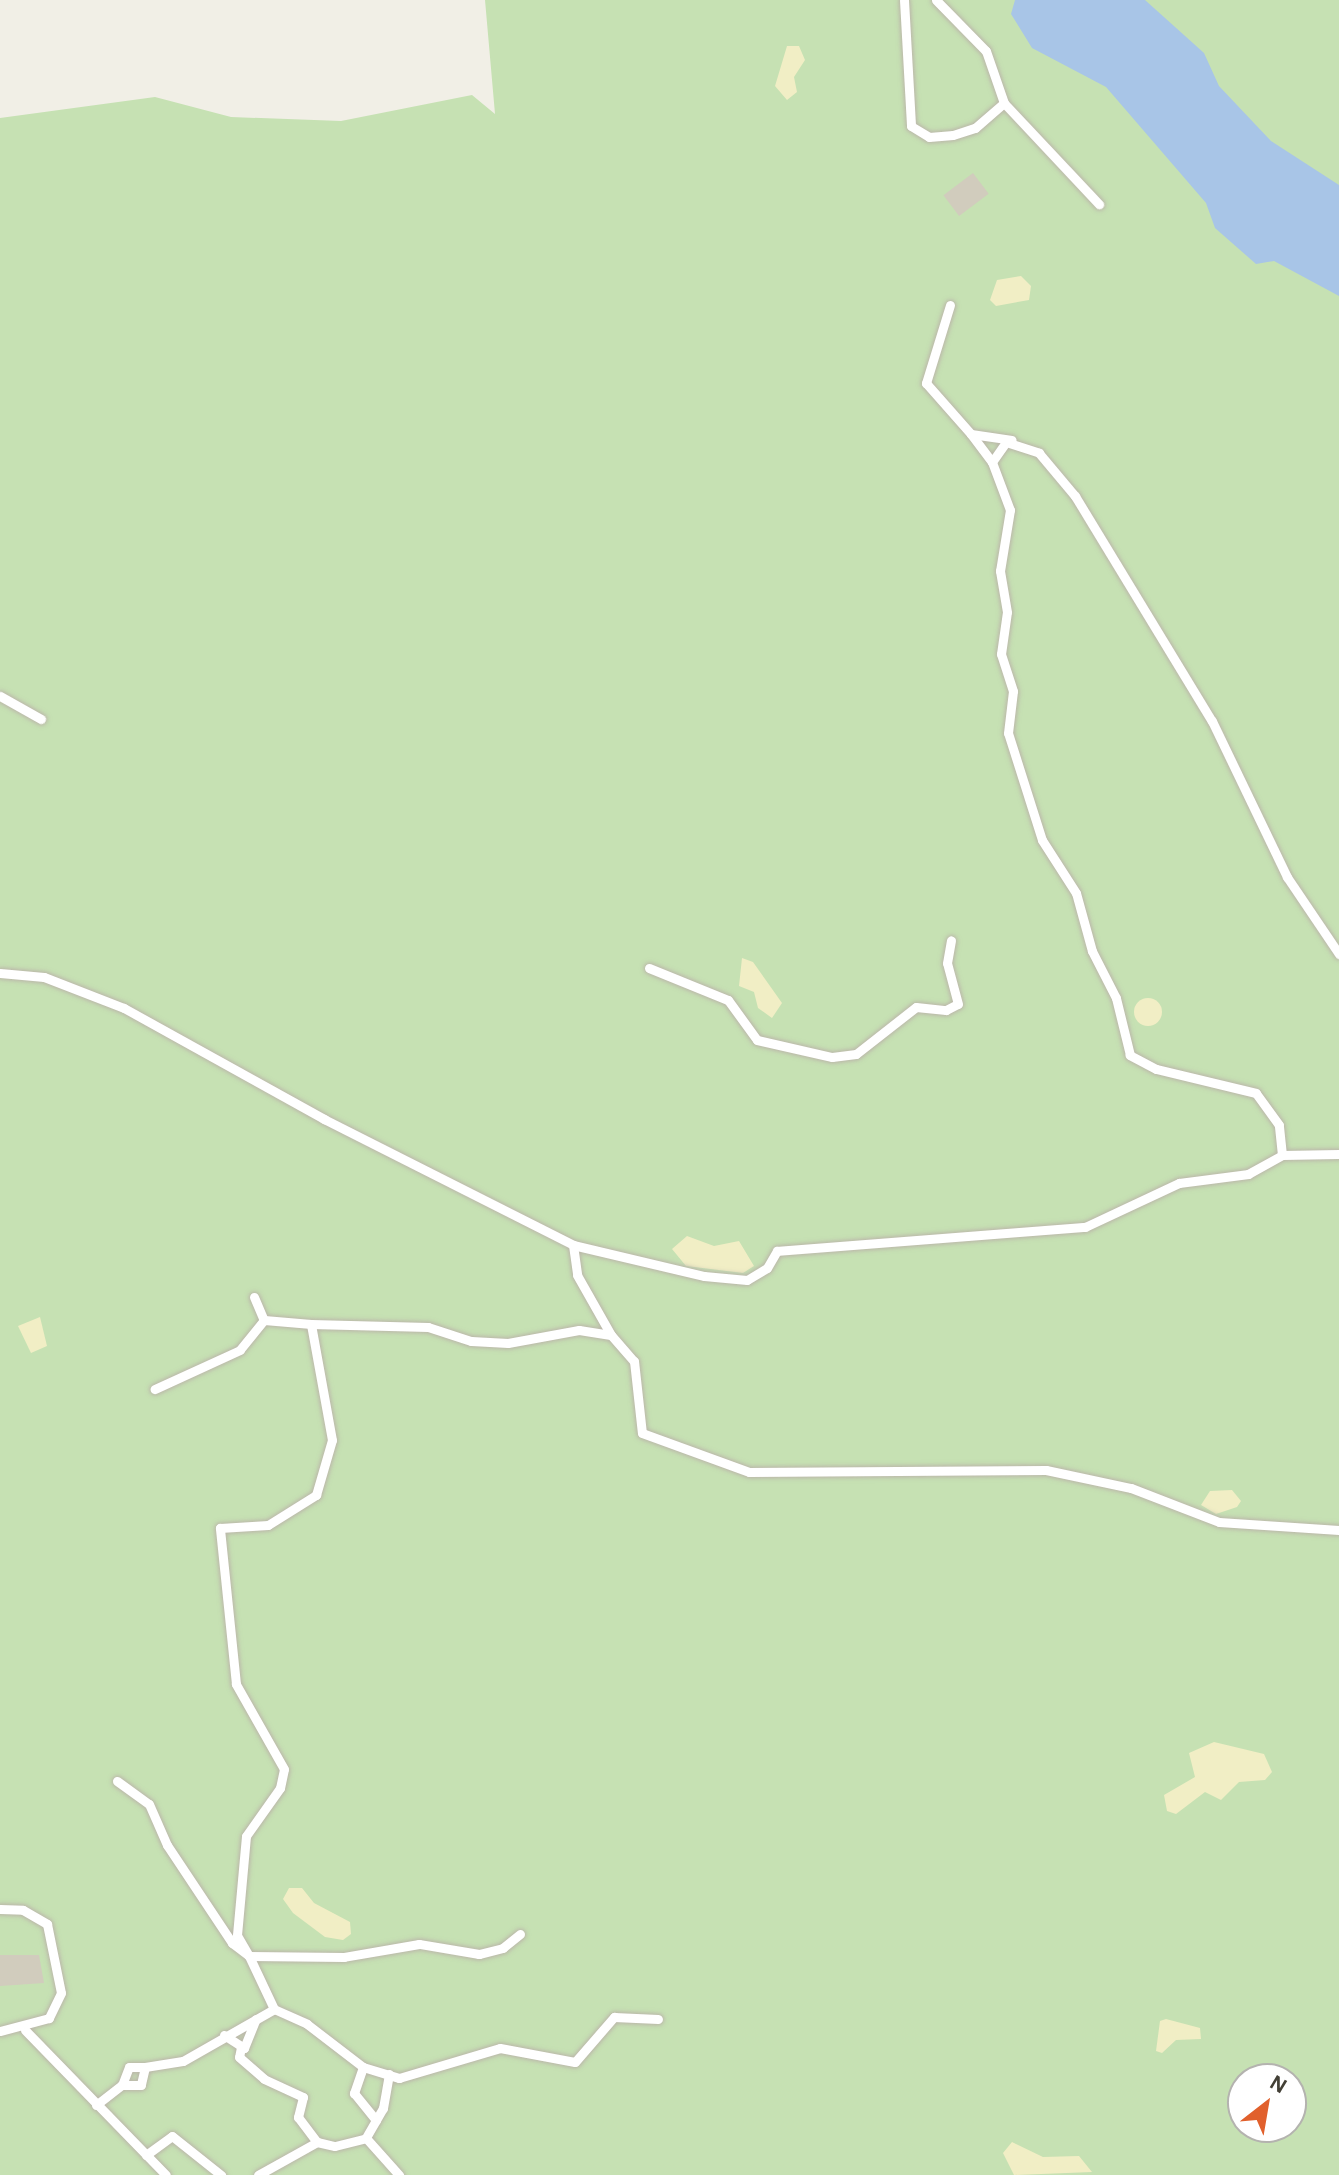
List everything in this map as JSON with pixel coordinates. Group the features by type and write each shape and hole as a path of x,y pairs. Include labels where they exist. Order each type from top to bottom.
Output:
{"lane":[{"path":"904,0 911,126 929,137 953,135 975,128 1004,103"},
{"path":"936,0 986,51 1004,103 1099,204"},
{"path":"946,0 950,13"},
{"path":"950,305 926,383 992,462 1010,510 1000,571 1007,612 1001,654 1013,691 1009,744 1042,840 1076,893 1092,951 1111,983 1123,1043 1130,1055 1156,1069 1256,1093 1279,1125 1282,1155"},
{"path":"971,434 1012,440 1039,453 1075,496 1212,721 1287,877 1339,954"},
{"path":"992,462 1012,440"},
{"path":"0,696 41,719"},
{"path":"649,968 728,1000 757,1040 832,1057 856,1054 916,1007 946,1010 958,1004 947,963 951,940"},
{"path":"0,973 44,977 124,1008 324,1119 573,1245 747,1280 767,1268 777,1251 1085,1227 1117,1217 1179,1183 1248,1174 1282,1155 1339,1154"},
{"path":"573,1245 577,1275 611,1335 634,1361 642,1433 749,1472 1046,1470 1131,1488 1219,1522 1339,1530"},
{"path":"254,1297 264,1320"},
{"path":"264,1320 428,1327 495,1342 579,1330 611,1335"},
{"path":"155,1389 240,1350 264,1320"},
{"path":"311,1324 332,1440 316,1495 268,1525 220,1528 236,1684 284,1769 280,1788 246,1836 237,1935 274,2009 307,2024 363,2067 399,2078 500,2048 575,2062 614,2017 658,2019"},
{"path":"117,1781 149,1804 183,1870 232,1943 249,1956 344,1957 419,1944 479,1954 503,1948 520,1934"},
{"path":"0,1909 23,1910 47,1924 52,1936 61,1993 49,2018 25,2030 0,2031"},
{"path":"96,2105 122,2085 129,2067 183,2061 274,2009"},
{"path":"256,2019 250,2042 241,2047 239,2057 256,2073 303,2097 298,2117 317,2142 335,2146 366,2138 376,2120 389,2074"},
{"path":"25,2030 166,2175"},
{"path":"224,2035 241,2047"},
{"path":"122,2085 141,2085 145,2067"},
{"path":"363,2067 354,2093 376,2120"},
{"path":"146,2155 172,2136 218,2173"},
{"path":"366,2138 399,2175"},
{"path":"258,2175 317,2142"},
{"path":"201,2175 218,2173"}],"green space":[{"path":"485,0 1339,0 1339,2175 0,2175 0,118 155,97 231,117 341,121 472,95 495,114"}],"sand":[{"path":"787,46 799,46 805,60 794,77 797,92 787,100 775,86"},
{"path":"1021,276 1031,286 1029,300 996,306 990,300 997,280"},
{"path":"742,958 753,962 782,1003 772,1018 758,1008 754,992 739,986"},
{"path":"1148,998 1158,1002 1162,1012 1158,1022 1148,1026 1138,1022 1134,1012 1138,1002"},
{"path":"687,1236 714,1246 739,1241 754,1266 743,1273 686,1266 672,1249"},
{"path":"40,1317 47,1346 31,1353 18,1326"},
{"path":"1232,1490 1241,1501 1237,1507 1216,1514 1201,1505 1210,1491"},
{"path":"1214,1742 1264,1754 1272,1772 1265,1780 1239,1782 1221,1800 1205,1792 1176,1814 1167,1811 1164,1795 1195,1777 1189,1753"},
{"path":"289,1888 302,1888 314,1903 350,1922 351,1934 343,1940 325,1937 293,1913 283,1899"},
{"path":"1166,2019 1200,2028 1201,2039 1176,2040 1162,2053 1156,2051 1160,2021"},
{"path":"1012,2142 1043,2157 1079,2156 1092,2172 1014,2175 1003,2153"}],"water":[{"path":"1015,0 1145,0 1204,53 1219,86 1271,141 1339,185 1339,296 1274,261 1256,264 1215,228 1206,203 1106,87 1032,48 1011,14"}],"building":[{"path":"973,173 989,194 959,216 943,195"},
{"path":"0,1955 39,1955 44,1983 0,1986"}]}
